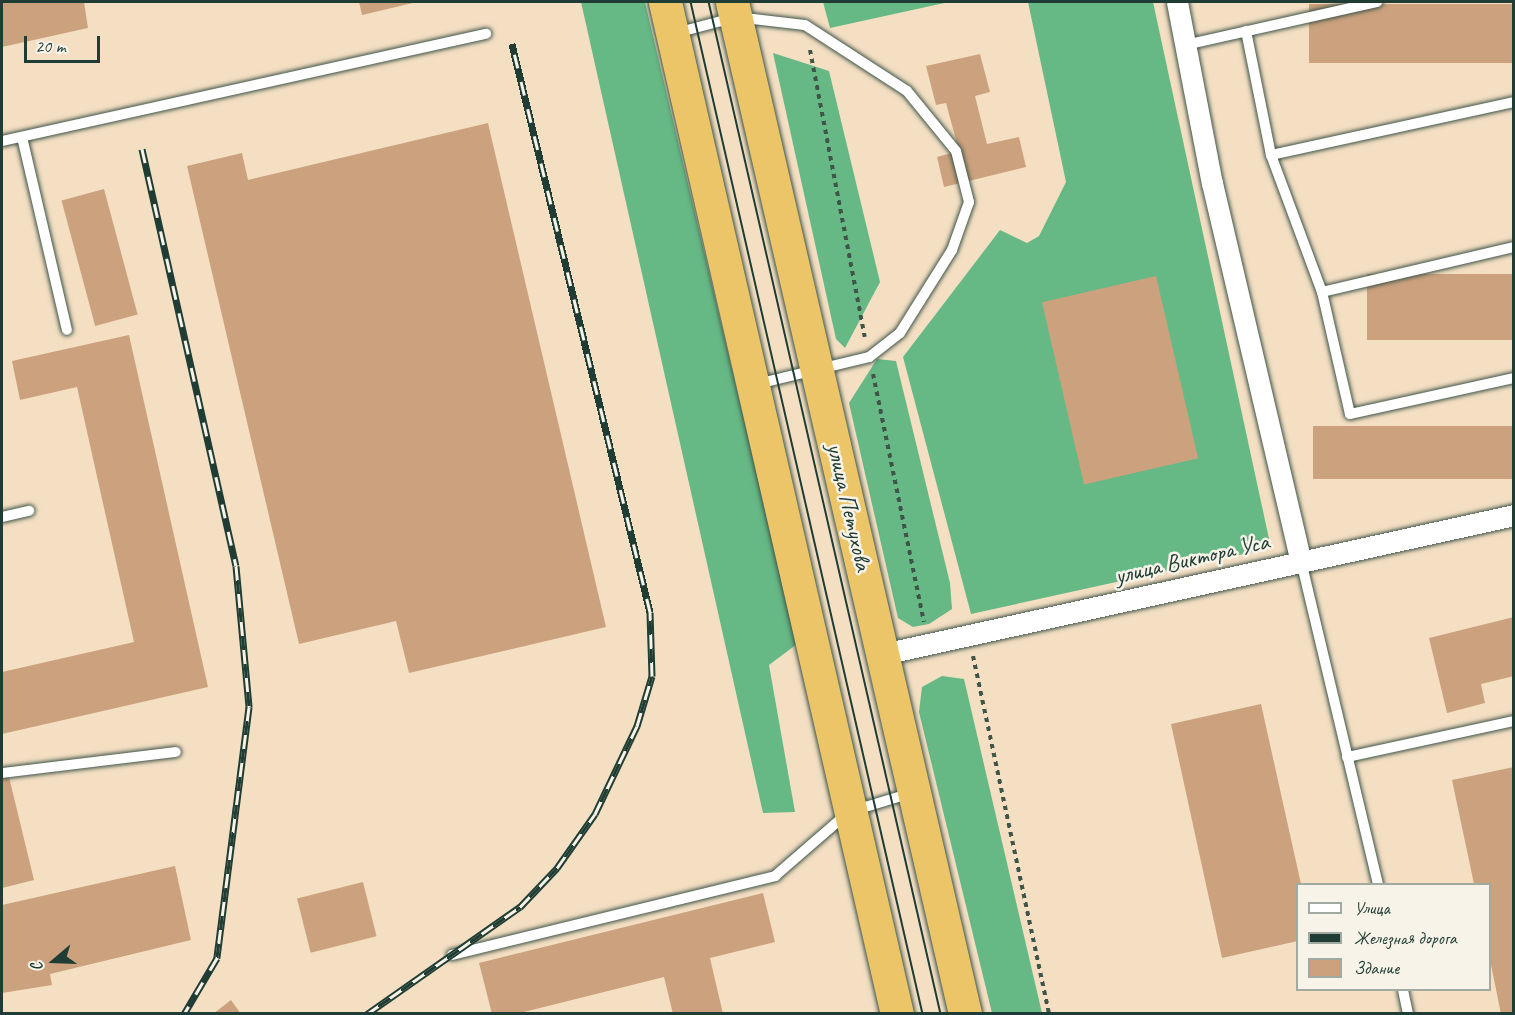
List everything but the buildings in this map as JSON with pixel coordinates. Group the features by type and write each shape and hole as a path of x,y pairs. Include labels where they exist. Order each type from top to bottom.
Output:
{"highway":[{"path":"665,2 897,1014"},
{"name":"улица Петухова","path":"734,9 965,1014"}],"street":[{"path":"1177,2 1212,183 1301,561"},
{"name":"улица Виктора Уса","path":"883,654 1514,515"}],"lane":[{"path":"1185,45 1377,2"},
{"path":"672,34 734,9 805,25 907,91 956,151 969,202 952,250 900,333 869,357 754,384"},
{"path":"1246,31 1271,155 1322,292 1350,414 1514,378"},
{"path":"2,141 486,34"},
{"path":"1271,155 1514,102"},
{"path":"22,137 67,330"},
{"path":"1322,292 1514,247"},
{"path":"2,517 29,511"},
{"path":"1301,561 1378,883"},
{"path":"1347,757 1514,721"},
{"path":"2,773 176,752"},
{"path":"452,955 775,876 849,812 915,792"},
{"path":"1403,991 1408,1014"}],"path":[{"path":"805,25 869,357 929,644"},
{"path":"969,635 1049,1014"}],"green space":[{"path":"581,2 645,2 797,644 769,665 795,812 763,813"},
{"path":"823,2 949,2 830,28"},
{"path":"1028,2 1153,2 1271,548 971,614 903,357 1000,230 1027,243 1039,236 1066,182"},
{"path":"773,53 829,71 880,282 845,348 836,339"},
{"path":"877,359 896,361 950,583 952,609 929,624 913,627 898,618 849,403"},
{"path":"942,676 964,679 1042,1013 992,1013 919,712 922,687"}],"tram line":[{"path":"691,2 923,1014"},
{"path":"709,2 941,1014"}],"railway":[{"path":"367,1014 520,907 557,868 595,814 637,726 652,676 650,612 512,44"},
{"path":"142,149 236,566 249,707 217,958 184,1014"}]}
